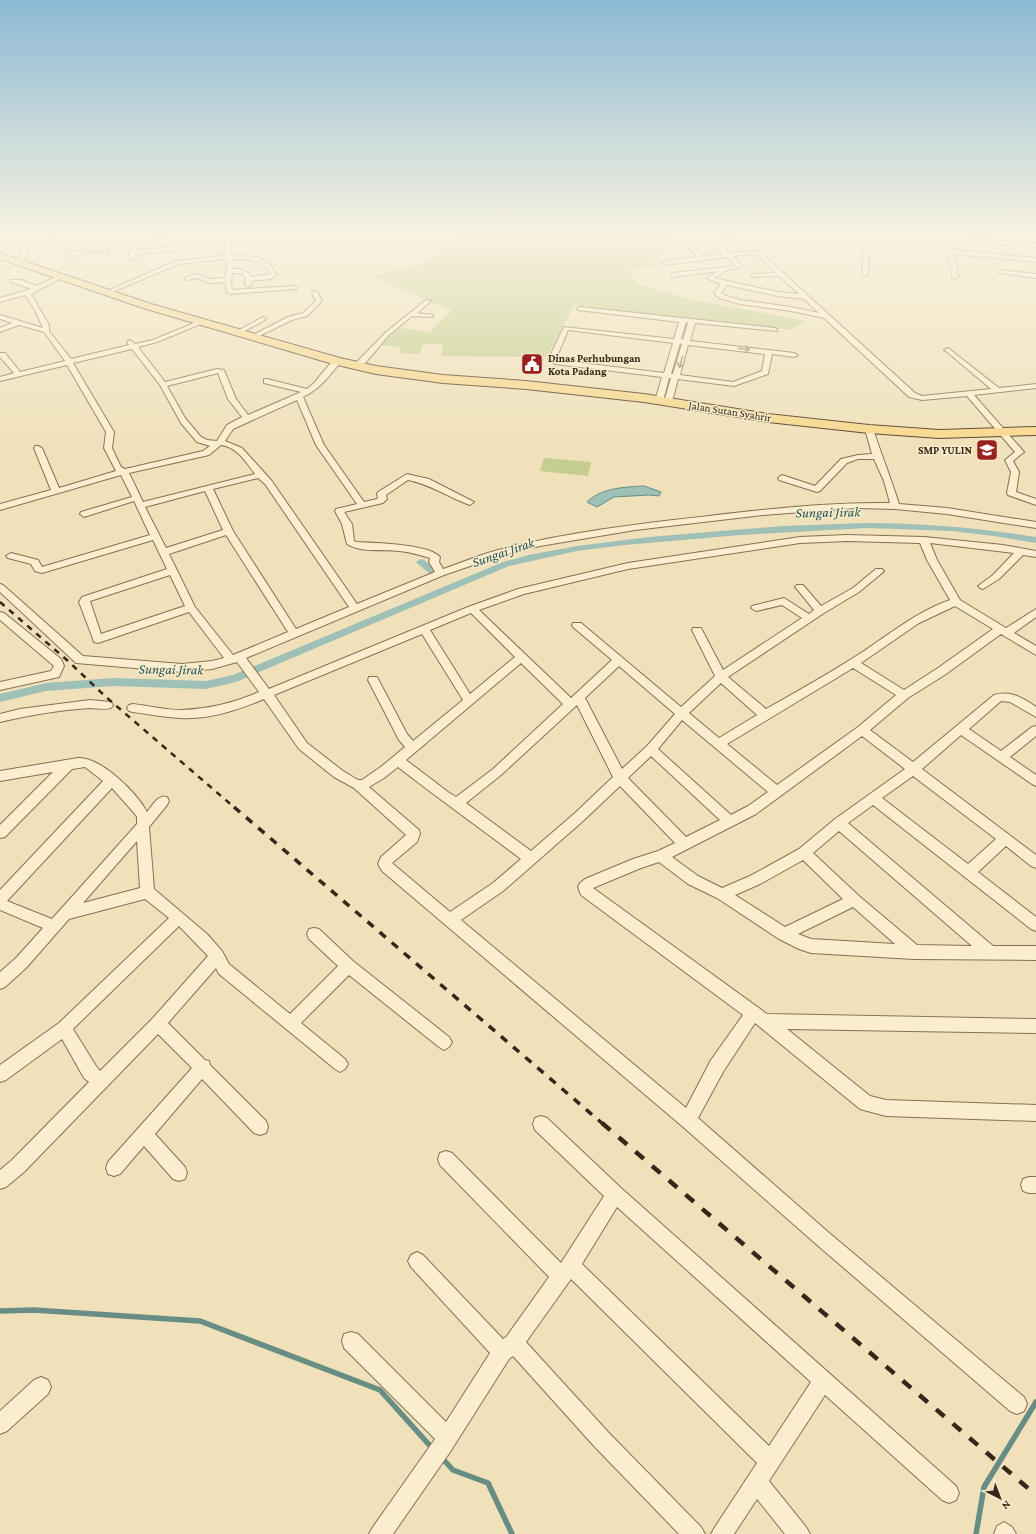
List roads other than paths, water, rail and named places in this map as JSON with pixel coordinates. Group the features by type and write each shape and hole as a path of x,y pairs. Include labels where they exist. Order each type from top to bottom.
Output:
{"main road":[{"name":"Jalan Sutan Syahrir","path":"156,308 253,338 337,361 424,377 534,386 663,401 768,418 869,429 939,434 1036,431"}],"street":[{"path":"36,308 46,325 46,331 69,362 110,432 108,448 118,469 124,472 191,608 238,660 264,692 303,746 336,774 351,783 358,785 414,834 412,838 386,861 385,864 688,1120 822,1238 1017,1404"},
{"path":"253,338 287,320 305,315 312,308"},
{"path":"358,366 387,334 419,308"},
{"path":"780,308 812,315 828,316"},
{"path":"818,308 912,396 922,398 969,394 996,389 1036,386"},
{"path":"580,309 775,330"},
{"path":"411,314 431,316"},
{"path":"0,317 46,331"},
{"path":"237,333 263,319"},
{"path":"663,401 666,376 683,320"},
{"path":"663,401 676,377 692,321"},
{"path":"0,379 170,336 201,322"},
{"path":"0,330 18,323"},
{"path":"768,356 765,372 734,384 555,362 552,360 565,331 768,356 794,355"},
{"path":"132,345 163,385 181,418 195,433 197,438 201,441 229,444 242,453 259,475 268,482 355,609"},
{"path":"948,350 996,389"},
{"path":"1,354 18,374"},
{"path":"0,507 124,472 206,453 220,442 230,427 247,418 308,392 317,385 337,361"},
{"path":"163,385 217,371 221,372 232,398 247,418"},
{"path":"267,381 308,392"},
{"path":"969,394 1020,452 1009,460 1015,472 1012,493 1036,502"},
{"path":"300,396 320,445 362,505"},
{"path":"869,429 877,456 888,481 895,506"},
{"path":"38,448 56,491"},
{"path":"782,478 818,488 844,461 858,457 877,456"},
{"path":"84,514 208,489 259,475"},
{"path":"440,573 434,562 434,557 421,552 400,548 355,545 350,542 348,524 339,511 380,501 383,499 381,494 407,477 426,481 450,494 470,502"},
{"path":"208,489 228,531 292,630"},
{"path":"0,587 80,660 182,668 212,665 238,660 440,573 499,553 540,543 635,527 763,512 856,505 895,506 947,511 1036,525"},
{"path":"164,552 228,531"},
{"path":"11,556 35,562 38,570 42,570 156,536"},
{"path":"133,708 181,714 215,711 237,706 264,692 521,591 628,566 800,540 847,538 924,540 1036,554"},
{"path":"924,540 932,560 956,602 1002,632 1036,651"},
{"path":"983,586 996,577 1021,551"},
{"path":"172,570 86,599 84,602 98,639 191,608"},
{"path":"450,920 498,887 579,817 651,749 682,713 721,677 808,618 856,590 879,571"},
{"path":"800,587 820,611"},
{"path":"756,608 784,601 808,618"},
{"path":"718,744 854,662 920,617 943,606 956,602"},
{"path":"472,609 522,656 575,701 620,778 684,844"},
{"path":"1036,612 1002,632 904,696 862,730 776,791 752,810 661,856 638,863 586,885 586,891 759,1017 866,1103 886,1108 1036,1113"},
{"path":"0,615 60,666 55,674 0,686"},
{"path":"577,625 776,791"},
{"path":"425,630 469,701"},
{"path":"697,630 721,677 765,715"},
{"path":"358,785 366,783 420,743 522,656"},
{"path":"457,803 497,772 619,660"},
{"path":"854,662 904,696"},
{"path":"373,680 403,737 412,748"},
{"path":"722,894 755,880 804,853 839,823 912,770 998,698 1004,696 1012,698 1036,713"},
{"path":"0,718 20,713 90,704 108,705"},
{"path":"961,729 1036,781"},
{"path":"862,730 912,770 1036,862"},
{"path":"1002,757 1036,730"},
{"path":"651,749 729,821"},
{"path":"398,760 444,796 457,803 530,858"},
{"path":"0,776 79,763 88,763 111,781 139,809 144,818 143,826 147,892 178,918 212,950 224,969 340,1064"},
{"path":"0,833 68,765"},
{"path":"0,899 111,781"},
{"path":"874,799 1036,925"},
{"path":"0,982 21,964 143,826 163,801"},
{"path":"839,823 990,952"},
{"path":"969,872 1005,840"},
{"path":"804,853 854,900 914,952"},
{"path":"661,856 693,880 722,894 784,934 804,944 820,948 914,952 1036,953"},
{"path":"64,914 147,892"},
{"path":"784,934 854,900"},
{"path":"0,904 54,926"},
{"path":"0,1074 64,1028 178,918"},
{"path":"314,934 348,966 444,1042"},
{"path":"0,1181 101,1082 158,1023 217,956"},
{"path":"290,1024 348,966"},
{"path":"688,1120 717,1066 759,1017"},
{"path":"759,1017 1036,1026"},
{"path":"158,1023 203,1067 260,1127"},
{"path":"64,1028 90,1072 101,1082"},
{"path":"114,1168 203,1067"},
{"path":"541,1124 615,1194 949,1493"},
{"path":"144,1134 180,1173"},
{"path":"446,1159 770,1461"},
{"path":"380,1534 508,1347 566,1271 615,1194"},
{"path":"417,1261 508,1347 694,1534"},
{"path":"350,1341 432,1422 441,1447"},
{"path":"722,1534 824,1380"},
{"path":"0,1424 41,1387"},
{"path":"756,1482 798,1534"}],"water":[{"path":"644,486 661,492 659,496 649,495 614,497 597,507 587,502 599,494 613,489"}],"waterway":[{"name":"Sungai Jirak","path":"0,698 46,687 113,682 206,685 236,678 506,564 553,553 601,545 740,532 867,526 952,528 1036,540"},
{"path":"421,562 433,572"},
{"path":"0,1311 34,1310 200,1321 380,1390 432,1448"},
{"path":"976,1534 984,1487 1036,1402"},
{"path":"442,1458 453,1470 488,1483 512,1534"}],"railway":[{"path":"0,602 68,661 106,697 235,808"},
{"path":"234,807 603,1124"},
{"path":"602,1123 1036,1495"}],"place":[{"name":"Dinas Perhubungan Kota Padang","path":"532,364"},
{"name":"SMP YULIN","path":"987,450"}]}
